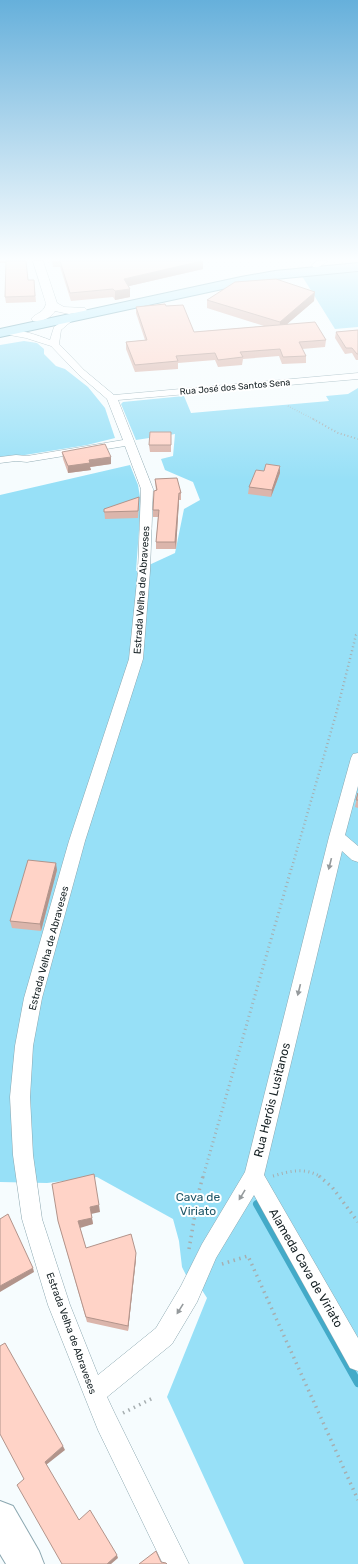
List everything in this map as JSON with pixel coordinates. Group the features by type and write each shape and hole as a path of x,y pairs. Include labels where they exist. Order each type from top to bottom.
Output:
{"main road":[{"path":"2,1528 26,1564"}],"street":[{"path":"21,334 54,344 56,334"},
{"name":"Estrada Velha de Abraveses","path":"54,344 68,360 112,398 147,489 144,571 136,658 77,841 33,998 24,1046 20,1097 23,1155 32,1219 59,1305 106,1422 176,1564"},
{"name":"Rua José dos Santos Sena","path":"112,398 358,376"},
{"path":"0,460 16,458 27,459 128,442"},
{"name":"Rua Heróis Lusitanos","path":"94,1393 164,1336 189,1294 209,1251 254,1176 337,837 351,810 358,758"},
{"path":"337,837 358,856"},
{"name":"Alameda Cava de Viriato","path":"254,1176 358,1360"}],"path":[{"path":"288,406 338,433 358,439"},
{"path":"254,1176 271,1177 287,1171 309,1170 325,1178 358,1222"},
{"path":"106,1422 154,1397"}],"green space":[{"path":"24,341 37,343 44,349 44,354 56,366 65,369 88,387 105,408 115,438 87,445 0,459 0,345"},
{"name":"Cava de Viriato","path":"358,388 358,1564 244,1564 167,1397 207,1298 200,1287 186,1275 182,1267 179,1241 173,1219 97,1177 47,1183 0,1182 0,495 130,465 138,485 141,503 136,571 175,553 184,509 200,500 193,482 165,470 161,459 173,456 175,434 136,440 121,404 123,402 184,396 191,413 329,401 326,396 348,394"}],"building":[{"path":"145,334 322,334 326,340 299,342 306,356 283,357 280,349 240,352 243,357 218,360 215,353 176,356 178,361 135,365 126,342 147,340"},
{"path":"337,334 358,334 358,354 352,348 346,348"},
{"path":"150,432 171,432 171,445 149,445"},
{"path":"105,444 111,457 89,460 90,463 68,466 62,452"},
{"path":"266,464 280,466 272,490 249,487 256,470 264,471"},
{"path":"177,478 181,493 179,493 175,542 156,542 159,510 153,510 154,491 157,490 155,479"},
{"path":"139,497 138,511 104,512 104,509"},
{"path":"28,860 56,863 40,924 10,921"},
{"path":"94,1174 99,1205 90,1207 92,1218 78,1221 86,1248 131,1234 136,1253 128,1326 86,1317 58,1221 52,1184"},
{"path":"8,1214 33,1268 0,1286 0,1219"},
{"path":"5,1343 63,1446 45,1462 79,1520 90,1510 117,1555 107,1564 62,1564 17,1485 24,1479 0,1434 0,1346"},
{"path":"156,1551 161,1562 167,1564 139,1564"}],"waterway":[{"path":"257,1204 358,1383"}]}
